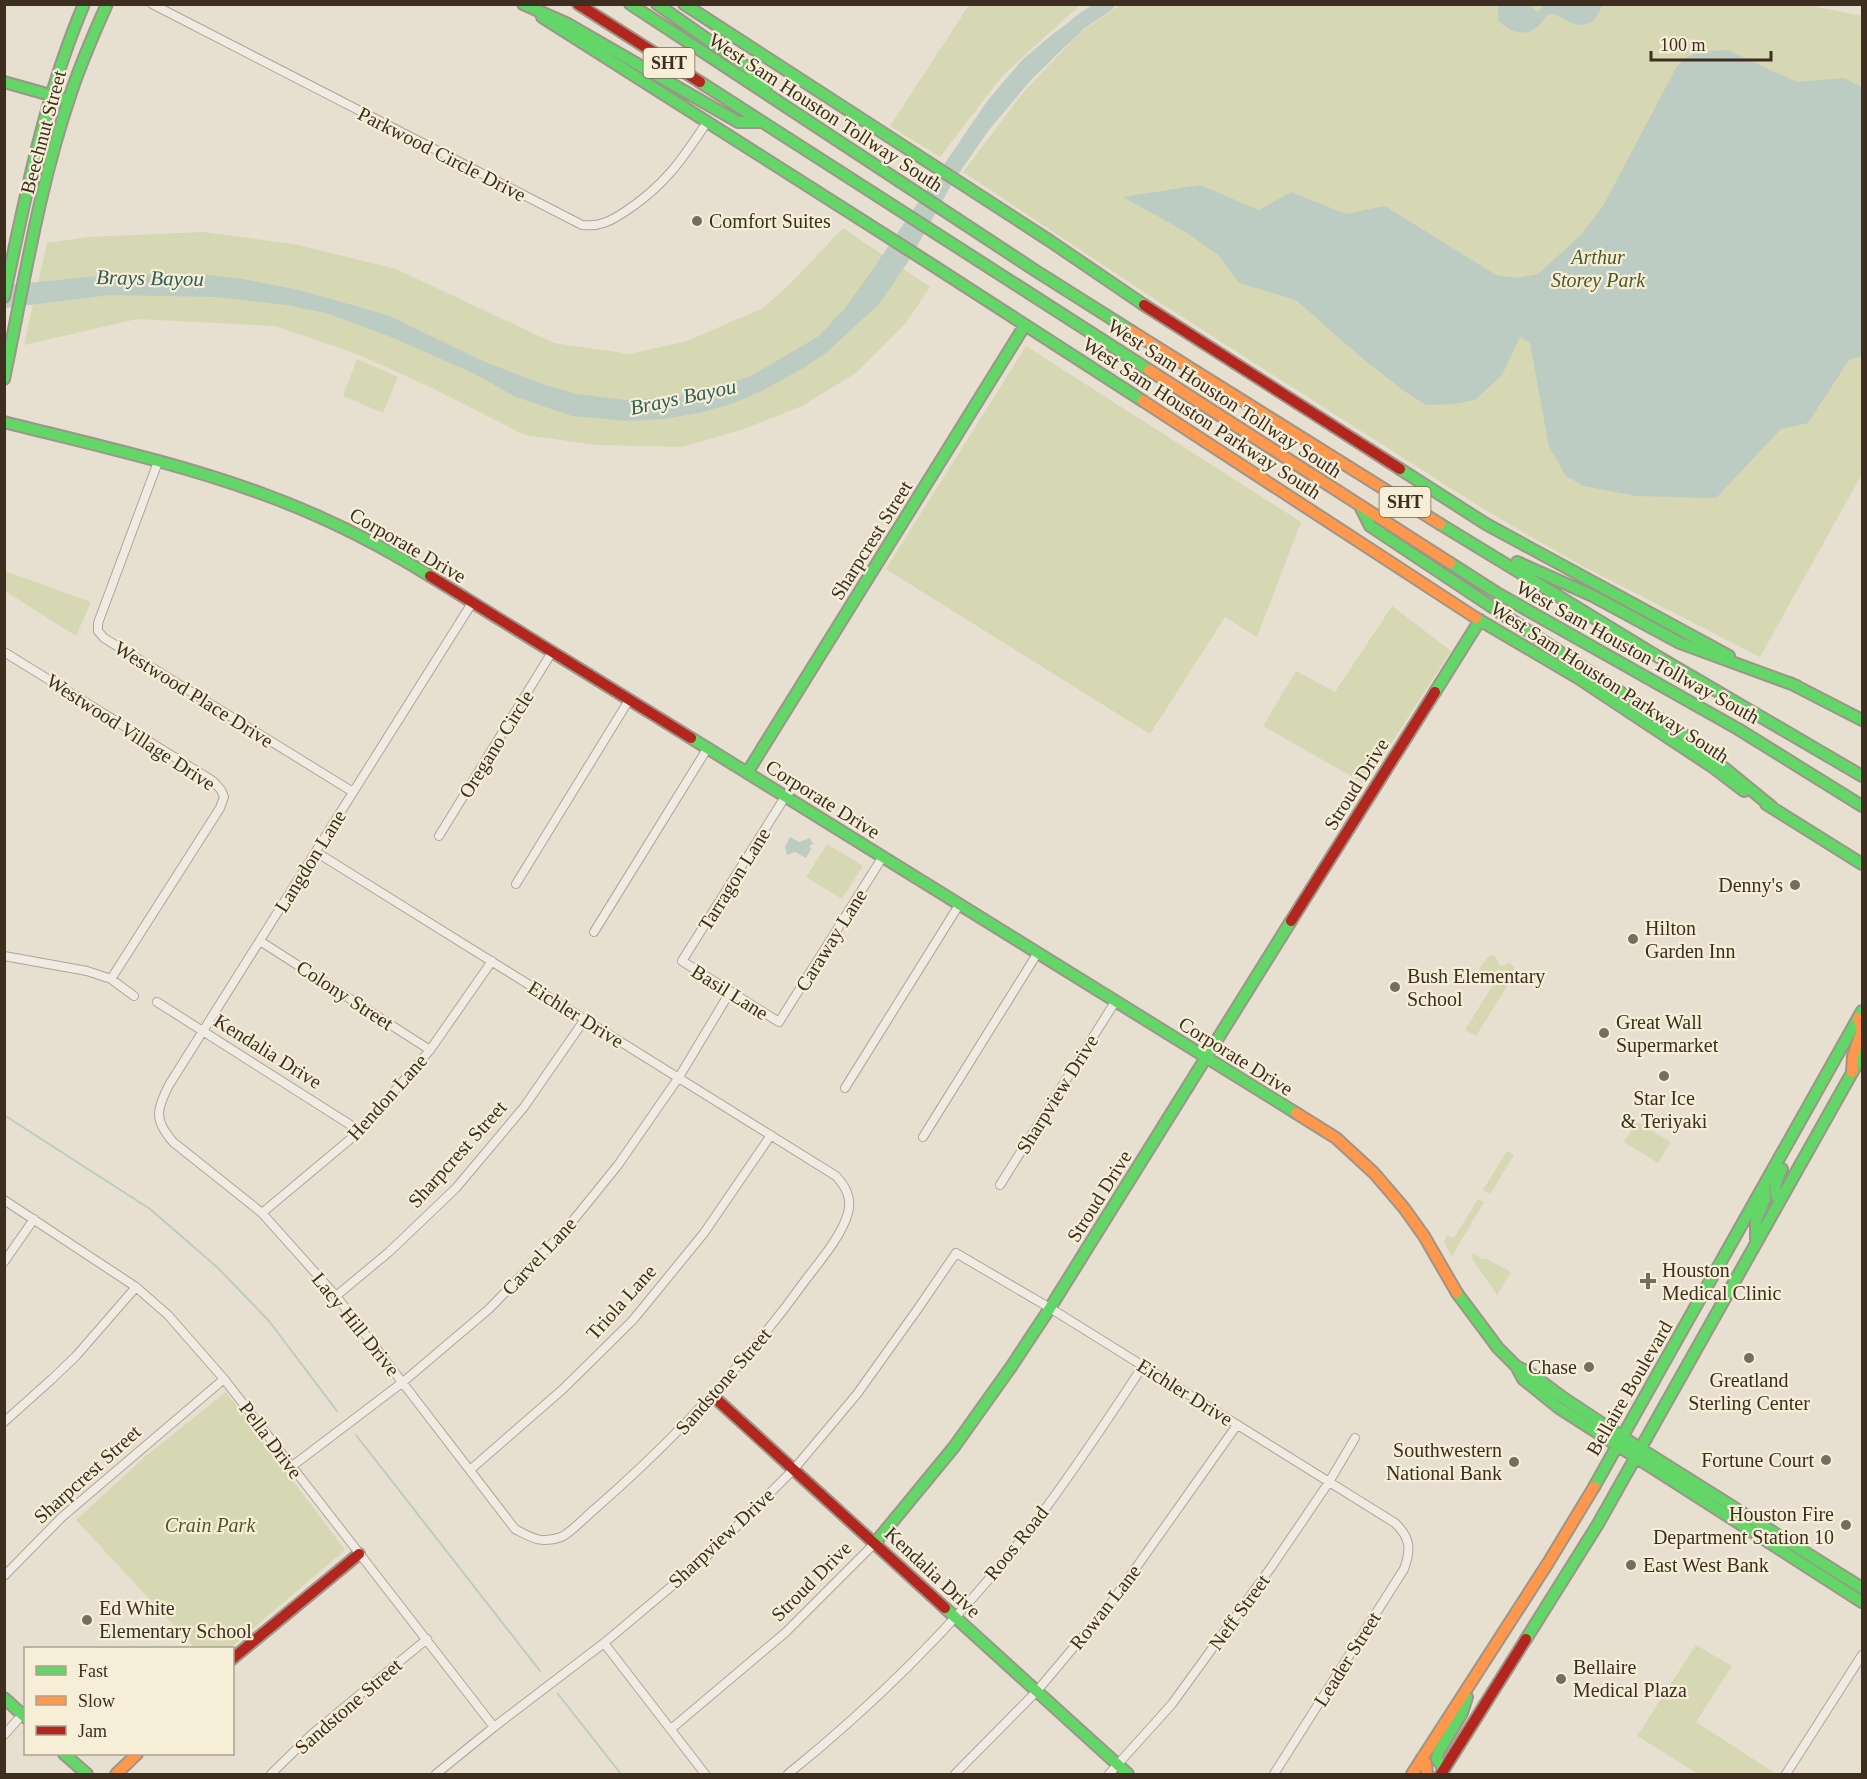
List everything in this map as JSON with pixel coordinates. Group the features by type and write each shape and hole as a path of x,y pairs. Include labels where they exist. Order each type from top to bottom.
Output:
{"main road":[{"name":"Beechnut Street","path":"4,297 50,95 84,4"},
{"name":"Beechnut Street","path":"4,379 53,153 68,100 107,4"},
{"path":"522,4 568,24 738,122 760,122"},
{"name":"West Sam Houston Parkway South","path":"522,4 1026,325 1480,620 1578,678 1714,768 1746,792 1863,864"},
{"name":"West Sam Houston Tollway South","path":"578,4 1497,593 1738,729 1863,806"},
{"name":"West Sam Houston Tollway South","path":"630,4 1036,271 1463,538 1863,776"},
{"path":"657,4 748,68 779,102"},
{"path":"684,4 1150,309 1486,525 1712,647 1797,686 1863,720"},
{"path":"4,82 68,100"},
{"path":"23,208 40,212"},
{"name":"Sharpcrest Street","path":"747,773 1026,325"},
{"name":"Corporate Drive","path":"4,422 245,487 320,517 391,553 1336,1138 1374,1173 1404,1208 1424,1236 1459,1296 1498,1348 1516,1366 1530,1373 1619,1441 1863,1602"},
{"path":"1360,506 1370,526 1679,731 1772,807"},
{"path":"1463,538 1593,596 1680,644 1797,686"},
{"name":"Stroud Drive","path":"875,1543 954,1447 1050,1308 1480,620"},
{"path":"1852,1073 1850,1064 1862,1030 1860,1015"},
{"name":"Bellaire Boulevard","path":"1412,1774 1548,1563 1860,1015"},
{"name":"Bellaire Boulevard","path":"1443,1772 1567,1575 1863,1055"},
{"path":"1779,1201 1775,1196 1774,1188 1776,1179 1790,1155 1791,1137"},
{"path":"1756,1240 1756,1220 1765,1202 1766,1193 1763,1186"},
{"name":"Kendalia Drive","path":"713,1396 1128,1774"},
{"name":"Corporate Drive","path":"1638,1453 1863,1588"},
{"path":"234,1657 359,1554"},
{"path":"1548,1563 1567,1575"},
{"path":"1443,1772 1437,1759 1438,1753 1461,1713 1475,1676"},
{"path":"4,1698 24,1717"},
{"path":"65,1755 87,1774"},
{"path":"117,1774 135,1755"},
{"path":"1422,1758 1426,1764 1427,1774"}],"street":[{"name":"Parkwood Circle Drive","path":"152,4 582,225 600,225 613,220 648,196 670,174 706,122"},
{"name":"Westwood Place Drive","path":"158,462 98,623 98,631 104,638 353,792"},
{"name":"Langdon Lane","path":"159,1123 159,1107 163,1097 472,603"},
{"name":"Westwood Village Drive","path":"4,651 213,781 224,797 220,808 111,979"},
{"name":"Oregano Circle","path":"439,836 552,652"},
{"path":"516,884 629,700"},
{"path":"594,932 707,749"},
{"name":"Tarragon Lane","path":"682,961 785,797"},
{"name":"Eichler Drive","path":"316,852 836,1176"},
{"name":"Caraway Lane","path":"779,1022 882,858"},
{"path":"844,1088 959,905"},
{"name":"Colony Street","path":"260,940 429,1050"},
{"path":"923,1137 1037,954"},
{"path":"4,956 87,971 111,979 134,996"},
{"name":"Hendon Lane","path":"262,1213 360,1131 429,1050 492,961"},
{"name":"Basil Lane","path":"682,961 779,1022"},
{"name":"Carvel Lane","path":"291,1467 403,1382 489,1309 567,1228 618,1165 679,1077 730,992"},
{"name":"Kendalia Drive","path":"157,1002 360,1131"},
{"name":"Sharpview Drive","path":"1000,1185 1115,1002"},
{"name":"Sharpcrest Street","path":"336,1296 389,1252 456,1188 524,1107 585,1019"},
{"name":"Lacy Hill Drive","path":"159,1123 173,1142 262,1213 336,1296 515,1528 536,1541"},
{"name":"Triola Lane","path":"470,1470 564,1389 633,1320 704,1233 771,1135"},
{"name":"Sandstone Street","path":"536,1541 562,1537 642,1468 713,1396 780,1315 843,1225 849,1207 849,1198 844,1184 836,1176"},
{"name":"Pella Drive","path":"4,1200 135,1287 168,1315 224,1379 494,1727"},
{"path":"4,1262 34,1219"},
{"name":"Eichler Drive","path":"956,1254 1050,1308 1395,1523 1403,1531 1407,1540"},
{"name":"Sharpview Drive","path":"436,1774 604,1643 704,1559 794,1469 857,1394 956,1254"},
{"path":"4,1422 76,1356 135,1287"},
{"name":"Roos Road","path":"788,1774 836,1736 956,1617 1038,1518 1090,1446 1143,1366"},
{"name":"Sharpcrest Street","path":"4,1575 62,1517 224,1379"},
{"name":"Rowan Lane","path":"955,1774 1037,1691 1112,1603 1237,1425"},
{"name":"Neff Street","path":"1109,1774 1172,1704 1272,1566 1329,1482 1355,1438"},
{"name":"Leader Street","path":"1274,1774 1404,1569 1409,1555 1407,1540"},
{"name":"Stroud Drive","path":"671,1729 786,1632 875,1543"},
{"name":"Sandstone Street","path":"271,1774 312,1734 427,1639"},
{"path":"604,1643 705,1774"},
{"path":"1786,1774 1863,1655"},
{"path":"4,1736 24,1717"}],"green space":[{"name":"Arthur Storey Park","path":"1803,4 1862,16 1862,474 1760,657 1573,561 1485,510 1162,304 963,172 1026,89 1081,32 1120,5"},
{"path":"969,5 1080,5 1002,76 940,157 890,126"},
{"path":"843,228 930,287 906,323 856,373 802,406 744,429 682,447 596,445 525,435 432,388 357,354 275,326 137,319 24,345 47,243 88,237 203,232 294,244 396,269 554,343 630,354 687,341 763,308 792,282"},
{"path":"1026,346 1301,522 1257,637 1225,617 1150,734 886,569"},
{"path":"357,359 398,377 383,413 343,396"},
{"path":"5,571 91,602 76,636 5,591"},
{"path":"1392,606 1451,651 1365,784 1263,726 1296,671 1335,692"},
{"path":"827,844 863,866 842,899 806,877"},
{"path":"1490,955 1495,956 1499,965 1503,966 1509,962 1515,968 1506,974 1509,983 1476,1036 1465,1030 1496,980 1502,976 1502,972 1498,969 1489,979 1482,977 1479,973 1480,967"},
{"path":"1637,1122 1671,1142 1658,1163 1624,1142"},
{"path":"1507,1151 1514,1155 1490,1194 1483,1190"},
{"path":"1478,1199 1484,1202 1452,1256 1444,1242 1447,1235 1454,1238"},
{"path":"1472,1253 1511,1272 1497,1295 1473,1260"},
{"name":"Crain Park","path":"226,1392 345,1550 231,1647 194,1647 76,1520 147,1455"},
{"path":"1696,1645 1732,1666 1696,1722 1774,1774 1698,1774 1637,1736"}],"water":[{"path":"1602,4 1596,18 1584,25 1574,24 1556,15 1548,14 1536,28 1524,33 1510,29 1498,20 1498,5 1533,5 1532,8 1537,12 1545,5"},
{"path":"1071,21 1080,32 1031,80 989,130 953,182 908,262 879,304 827,352 805,367 762,391 731,404 703,412 664,419 627,421 572,416 516,397 473,373 391,337 326,313 287,305 216,297 110,295 5,308 5,286 9,285 107,275 208,275 299,290 387,315 485,362 545,385 577,394 624,400 667,398 712,388 749,377 819,336 845,308 868,276 988,100 1022,60"},
{"path":"1727,50 1797,82 1844,78 1862,87 1862,356 1849,360 1808,423 1781,429 1716,498 1636,496 1584,486 1566,476 1549,447 1530,343 1520,337 1502,375 1475,400 1454,404 1426,405 1362,358 1296,300 1239,283 1218,255 1186,232 1123,197 1200,185 1259,210 1291,192 1346,214 1385,206 1496,275 1517,278 1538,274 1581,235 1603,206 1677,66 1695,52"},
{"path":"790,837 799,842 810,838 813,844 809,846 811,849 806,858 795,852 787,855 785,847"}],"waterway":[{"name":"Brays Bayou","path":"1060,41 1079,23 1107,4"},
{"path":"4,1115 150,1209 218,1268 269,1321 337,1411"},
{"path":"356,1435 540,1671"},
{"path":"558,1694 621,1774"}],"traffic: fast":[{"path":"4,297 46,112 84,4"},
{"path":"4,379 50,164 75,82 107,4"},
{"path":"523,4 568,24 738,122 760,122"},
{"path":"630,4 1131,331"},
{"path":"657,4 748,68 766,87"},
{"path":"684,4 1050,241 1144,305"},
{"path":"542,17 1143,401"},
{"path":"4,82 68,100"},
{"path":"700,82 1149,370"},
{"path":"747,773 1025,325"},
{"path":"4,422 167,463 263,494 348,530 430,576"},
{"path":"1400,469 1486,524 1729,656"},
{"path":"1361,508 1370,526 1679,731 1772,807"},
{"path":"1440,524 1650,652 1862,776"},
{"path":"1517,562 1593,596 1680,643 1797,686"},
{"path":"1450,563 1497,593 1738,729 1862,806"},
{"path":"1476,618 1578,678 1714,768 1744,791"},
{"path":"1435,692 1480,620"},
{"path":"1790,683 1862,720"},
{"path":"691,738 1296,1113"},
{"path":"1766,804 1862,864"},
{"path":"875,1543 954,1447 1011,1367 1291,921"},
{"path":"1594,1487 1862,1011"},
{"path":"1526,1639 1598,1524 1862,1055"},
{"path":"1779,1201 1776,1185 1782,1169"},
{"path":"1756,1239 1756,1220 1765,1200 1764,1187"},
{"path":"1457,1293 1498,1348 1516,1366 1523,1379 1559,1408 1862,1602"},
{"path":"1516,1366 1530,1373 1641,1449 1862,1588"},
{"path":"945,1608 1128,1774"},
{"path":"1444,1769 1437,1759 1438,1753 1462,1713 1467,1697"},
{"path":"4,1698 24,1716"},
{"path":"65,1755 87,1774"}],"traffic: slow":[{"path":"1131,331 1440,524"},
{"path":"1149,370 1450,563"},
{"path":"1143,401 1476,618"},
{"path":"1852,1072 1853,1056 1862,1030 1858,1018"},
{"path":"1296,1113 1336,1138 1374,1173 1424,1236 1457,1293"},
{"path":"1412,1774 1548,1563 1594,1487"},
{"path":"116,1774 136,1755"},
{"path":"1422,1758 1426,1763 1427,1774"}],"traffic: jam":[{"path":"578,4 700,82"},
{"path":"1144,305 1400,469"},
{"path":"430,576 691,738"},
{"path":"1291,921 1435,692"},
{"path":"713,1396 945,1608"},
{"path":"234,1657 359,1554"},
{"path":"1441,1774 1526,1639"}],"place":[{"name":"Comfort Suites","path":"697,221"},
{"name":"Denny's","path":"1795,885"},
{"name":"Hilton Garden Inn","path":"1633,939"},
{"name":"Bush Elementary School","path":"1395,987"},
{"name":"Great Wall Supermarket","path":"1604,1033"},
{"name":"Star Ice & Teriyaki","path":"1664,1076"},
{"name":"Houston Medical Clinic","path":"1648,1281"},
{"name":"Greatland Sterling Center","path":"1749,1358"},
{"name":"Chase","path":"1589,1367"},
{"name":"Fortune Court","path":"1826,1460"},
{"name":"Southwestern National Bank","path":"1514,1462"},
{"name":"Houston Fire Department Station 10","path":"1846,1525"},
{"name":"East West Bank","path":"1631,1565"},
{"name":"Ed White Elementary School","path":"87,1620"},
{"name":"Bellaire Medical Plaza","path":"1561,1679"}]}
